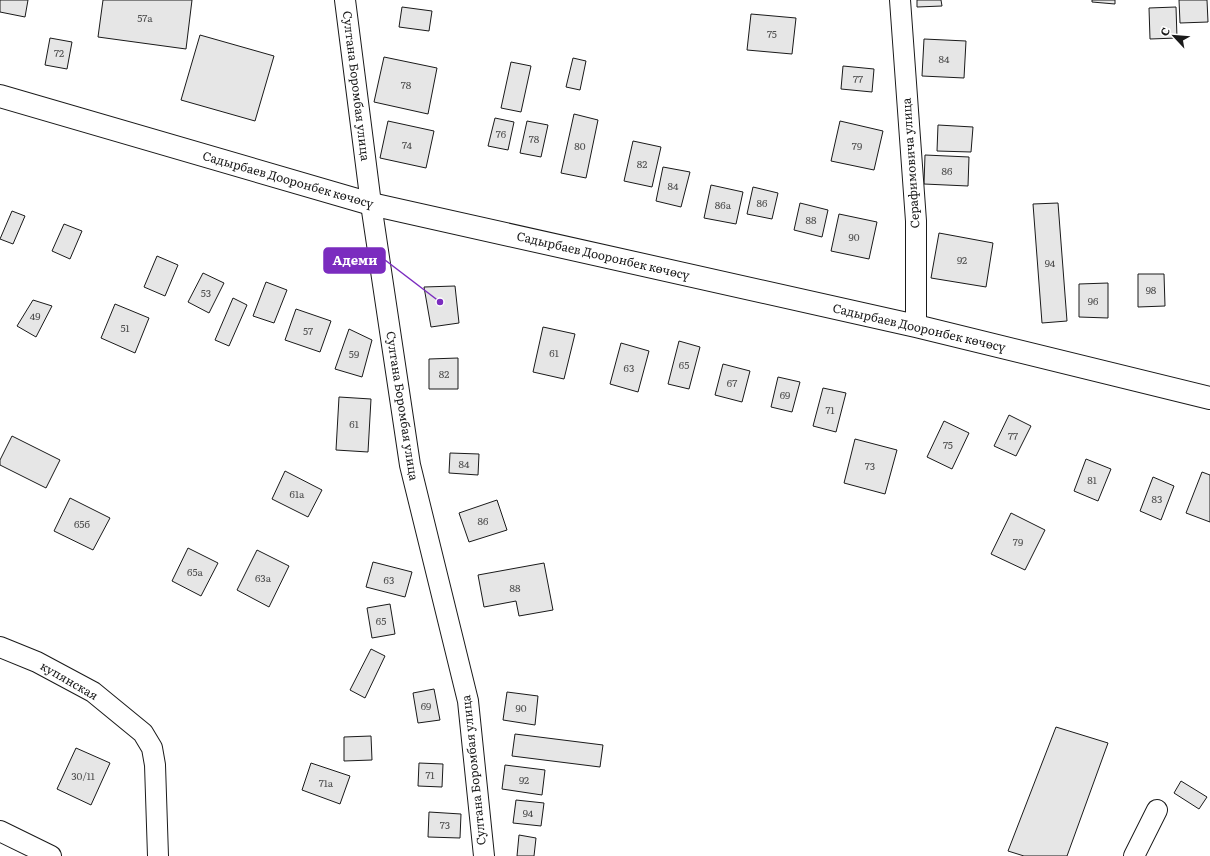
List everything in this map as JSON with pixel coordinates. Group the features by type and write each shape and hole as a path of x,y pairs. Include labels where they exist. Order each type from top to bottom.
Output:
{"main road":[{"name":"Садырбаев Дооронбек көчөсү","path":"0,96 371,204 916,326 1210,398"}],"street":[{"name":"Султана Боромбая улица","path":"344,0 371,204 410,465 468,701 484,856"},
{"name":"Серафимовича улица","path":"900,0 916,221 916,326"},
{"name":"купянская","path":"0,647 37,662 92,692 143,733 152,748 155,765 158,856"},
{"path":"1134,856 1157,810"},
{"path":"0,831 51,856"}],"building":[{"path":"0,0 28,0 25,17 0,12"},
{"path":"103,0 192,0 186,49 98,37"},
{"path":"917,0 941,0 942,6 917,7"},
{"path":"1092,0 1115,0 1115,4 1092,2"},
{"path":"1179,0 1207,0 1208,22 1180,23"},
{"path":"402,7 432,11 429,31 399,27"},
{"path":"1176,7 1177,38 1150,39 1149,8"},
{"path":"751,14 796,18 792,54 747,50"},
{"path":"200,35 274,56 255,121 181,100"},
{"path":"50,38 72,42 67,69 45,65"},
{"path":"924,39 966,41 964,78 922,76"},
{"path":"384,57 437,68 428,114 374,102"},
{"path":"573,58 586,61 580,90 566,87"},
{"path":"511,62 531,66 521,112 501,108"},
{"path":"843,66 874,69 872,92 841,89"},
{"path":"574,114 598,120 586,178 561,173"},
{"path":"495,118 514,122 508,150 488,146"},
{"path":"388,121 434,131 426,168 380,158"},
{"path":"527,121 548,125 541,157 520,153"},
{"path":"840,121 883,131 874,170 831,161"},
{"path":"938,125 973,127 971,152 937,151"},
{"path":"633,141 661,147 652,187 624,181"},
{"path":"925,155 969,157 968,186 924,184"},
{"path":"663,167 690,172 681,207 656,201"},
{"path":"711,185 743,192 736,224 704,218"},
{"path":"753,187 778,193 772,219 747,214"},
{"path":"800,203 828,210 822,237 794,230"},
{"path":"1058,203 1067,321 1042,323 1033,204"},
{"path":"12,211 25,216 13,244 0,239"},
{"path":"839,214 877,222 869,259 831,251"},
{"path":"64,224 82,231 70,259 52,251"},
{"path":"939,233 993,243 986,287 931,278"},
{"path":"157,256 178,265 165,296 144,287"},
{"path":"203,273 224,283 209,313 188,302"},
{"path":"1138,274 1164,274 1165,306 1138,307"},
{"path":"266,282 287,290 274,323 253,316"},
{"path":"1108,283 1108,318 1079,317 1079,284"},
{"path":"455,286 459,323 431,327 424,287"},
{"path":"233,298 247,305 229,346 215,340"},
{"path":"33,300 52,306 36,337 17,326"},
{"path":"115,304 149,318 135,353 101,338"},
{"path":"296,309 331,321 320,352 285,340"},
{"path":"543,327 575,334 564,379 533,372"},
{"path":"349,329 372,340 362,377 335,369"},
{"path":"679,341 700,347 689,389 668,384"},
{"path":"621,343 649,351 638,392 610,384"},
{"path":"458,358 458,389 429,389 429,359"},
{"path":"723,364 750,371 742,402 715,395"},
{"path":"778,377 800,382 792,412 771,407"},
{"path":"823,388 846,393 836,432 813,426"},
{"path":"339,397 371,399 368,452 336,450"},
{"path":"1009,415 1031,426 1016,456 994,446"},
{"path":"944,421 969,433 952,469 927,457"},
{"path":"12,436 60,460 46,488 0,465 0,460"},
{"path":"855,439 897,450 885,494 844,483"},
{"path":"450,453 479,454 478,475 449,473"},
{"path":"1086,459 1111,469 1098,501 1074,491"},
{"path":"285,471 322,490 308,517 272,499"},
{"path":"1202,472 1210,475 1210,522 1186,513"},
{"path":"1153,477 1174,486 1161,520 1140,511"},
{"path":"70,498 110,518 93,550 54,531"},
{"path":"497,500 507,530 469,542 459,513"},
{"path":"1011,513 1045,530 1025,570 991,554"},
{"path":"188,548 218,563 201,596 172,581"},
{"path":"257,550 289,566 269,607 237,590"},
{"path":"373,562 412,572 405,597 366,587"},
{"path":"544,563 553,610 519,616 516,601 484,607 478,575"},
{"path":"390,604 395,634 372,638 367,608"},
{"path":"371,649 385,656 365,698 350,690"},
{"path":"434,689 440,720 418,723 413,693"},
{"path":"507,692 538,696 535,725 503,720"},
{"path":"1056,727 1108,743 1067,856 1024,856 1008,851"},
{"path":"515,734 603,745 600,767 512,756"},
{"path":"371,736 372,760 344,761 344,737"},
{"path":"76,748 110,763 91,805 57,789"},
{"path":"311,763 350,776 340,804 302,790"},
{"path":"419,763 443,764 442,787 418,786"},
{"path":"505,765 545,770 542,795 502,789"},
{"path":"1181,781 1207,797 1199,809 1174,793"},
{"path":"516,800 544,803 541,826 513,823"},
{"path":"429,812 461,814 460,838 428,837"},
{"path":"519,835 536,838 534,856 517,856"}],"place":[{"name":"Адеми","path":"440,302"}]}
